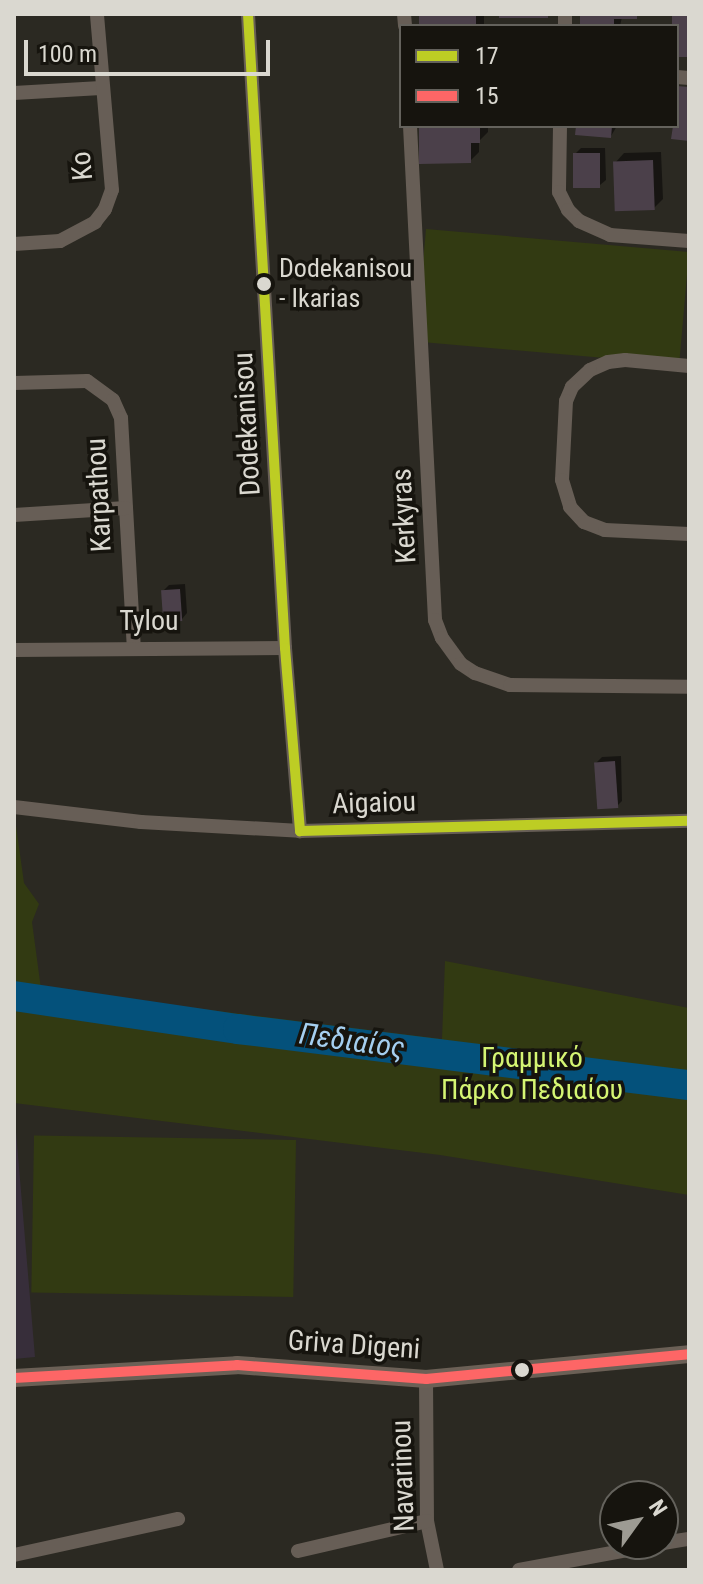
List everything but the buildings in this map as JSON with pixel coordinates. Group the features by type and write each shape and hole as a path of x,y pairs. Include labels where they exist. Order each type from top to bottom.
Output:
{"street":[{"name":"Ko","path":"14,244 60,241 86,228 105,209 112,190 97,14"},
{"name":"Dodekanisou","path":"248,14 285,648 300,831"},
{"path":"14,93 101,88"},
{"name":"Kerkyras","path":"410,128 435,620 442,638 468,669 490,681 510,685 689,687"},
{"path":"560,128 559,192 568,210 579,221 610,235 689,241"},
{"path":"689,366 625,360 608,362 590,370 572,387 566,401 562,480 570,507 584,522 605,530 689,534"},
{"name":"Karpathou","path":"14,383 87,381 113,400 121,418 134,647"},
{"path":"14,515 126,508"},
{"name":"Tylou","path":"14,650 285,648"},
{"name":"Aigaiou","path":"14,807 141,822 300,831 689,821"},
{"name":"Griva Digeni","path":"14,1378 237,1365 426,1379 689,1354"},
{"name":"Navarinou","path":"426,1379 427,1521 437,1570"},
{"path":"14,1555 178,1519"},
{"path":"298,1551 427,1521"},
{"path":"519,1570 599,1555"}],"shaded area":[{"path":"14,1108 35,1357 14,1359"}],"green space":[{"path":"426,229 689,252 679,365 416,342"},
{"name":"Γραμμικό Πάρκο Πεδιαίου","path":"14,811 24,883 39,904 32,922 41,989 442,1039 445,961 689,1008 689,1195 440,1155 14,1103"},
{"path":"34,1135 296,1140 293,1297 31,1292"}],"waterway":[{"name":"Πεδιαίος","path":"14,996 238,1029 689,1085"}],"transit line":[{"name":"17","path":"248,14 285,648 300,831 689,821"},
{"name":"15","path":"14,1378 237,1365 426,1379 689,1354"}],"place":[{"name":"Dodekanisou - Ikarias","path":"264,284"}]}
